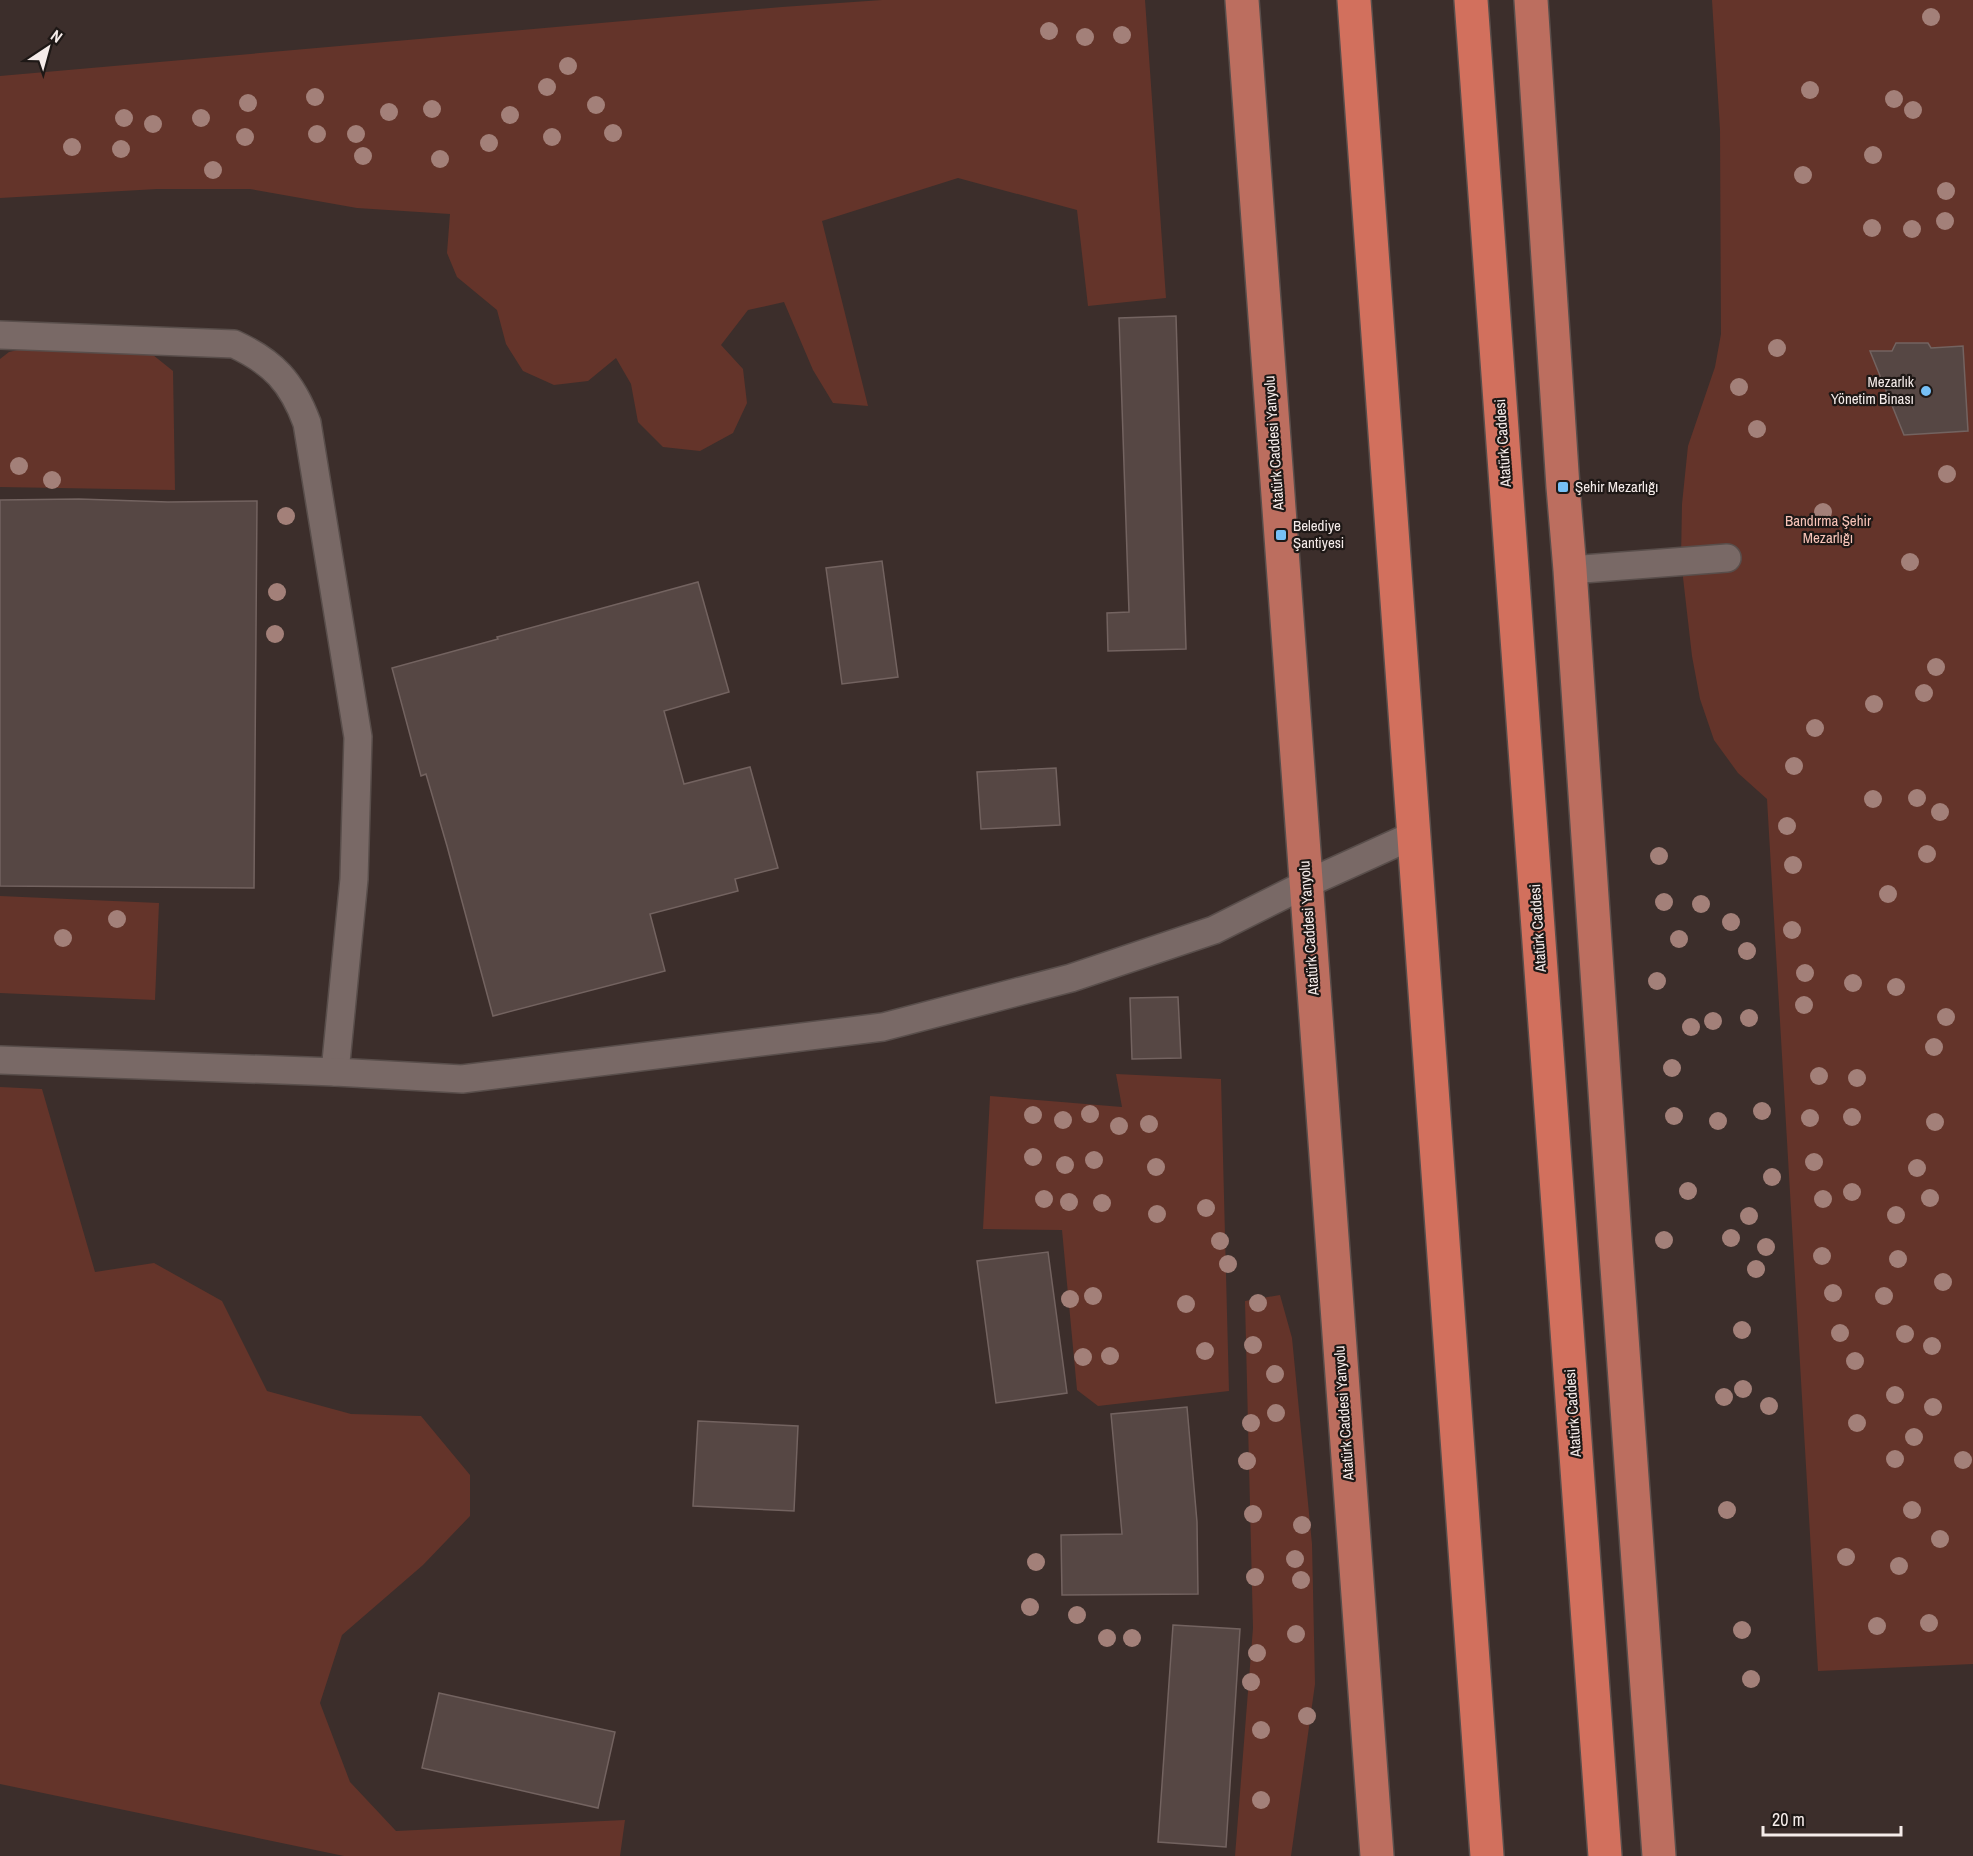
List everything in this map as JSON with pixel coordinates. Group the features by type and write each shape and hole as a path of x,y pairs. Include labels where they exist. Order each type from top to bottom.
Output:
{"highway":[{"path":"1354,0 1487,1856"},
{"name":"Atatürk Caddesi","path":"1471,0 1605,1856"}],"main road":[{"name":"Atatürk Caddesi Yanyolu","path":"1242,0 1377,1856"},
{"path":"1531,0 1659,1856"}],"lane":[{"path":"0,335 234,344 257,354 276,369 300,404 307,423 358,737 354,879 335,1072"},
{"path":"1570,570 1727,558"},
{"path":"0,1060 462,1079 883,1027 1071,978 1214,930 1306,884 1414,835"}],"green space":[{"path":"882,0 1145,0 1166,298 1088,306 1077,210 958,178 822,221 868,406 833,403 813,370 784,302 748,310 721,345 743,369 747,403 733,433 700,451 663,447 638,422 631,384 616,358 588,381 554,385 523,371 506,344 497,310 457,277 447,253 450,214 357,208 250,189 157,189 0,198 0,76"},
{"name":"Bandırma Şehir Mezarlığı","path":"1712,0 1973,0 1973,1664 1818,1671 1767,799 1738,773 1714,740 1700,699 1692,656 1681,560 1682,504 1688,446 1715,367 1721,334 1720,130"},
{"path":"39,345 153,355 173,371 175,490 0,487 0,359 9,352"},
{"path":"0,896 159,903 155,1000 0,993"},
{"path":"1116,1074 1221,1079 1229,1391 1098,1406 1077,1390 1062,1230 983,1229 990,1096 1122,1107"},
{"path":"0,1087 42,1089 95,1272 154,1263 222,1301 267,1391 351,1414 421,1416 470,1475 470,1516 423,1565 342,1635 320,1703 350,1782 396,1831 625,1820 620,1856 344,1856 0,1784"},
{"path":"1280,1295 1292,1338 1312,1544 1315,1684 1291,1856 1235,1856 1253,1628 1245,1301"}],"building":[{"path":"1176,316 1186,649 1108,651 1107,613 1129,612 1119,318"},
{"name":"Mezarlık Yönetim Binası","path":"1896,343 1928,343 1931,348 1963,346 1968,431 1904,435 1870,351 1892,351"},
{"path":"79,499 168,502 257,501 254,888 0,886 0,500"},
{"path":"882,561 898,677 842,684 826,568"},
{"path":"698,582 729,692 664,711 684,784 750,767 778,868 735,879 738,891 650,914 665,971 493,1016 447,846 426,774 421,776 392,668"},
{"path":"1056,768 1060,825 981,829 977,772"},
{"path":"1178,997 1181,1058 1132,1059 1130,998"},
{"path":"1048,1252 1067,1393 996,1403 977,1261"},
{"path":"1187,1407 1197,1522 1198,1594 1062,1595 1061,1535 1122,1534 1111,1414"},
{"path":"698,1421 798,1426 794,1511 693,1506"},
{"path":"1173,1625 1240,1629 1226,1847 1158,1842"},
{"path":"439,1693 615,1732 598,1808 422,1768"}],"place":[{"name":"Mezarlık Yönetim Binası","path":"1926,391"},
{"name":"Şehir Mezarlığı","path":"1563,487"},
{"name":"Belediye Şantiyesi","path":"1281,535"}]}
